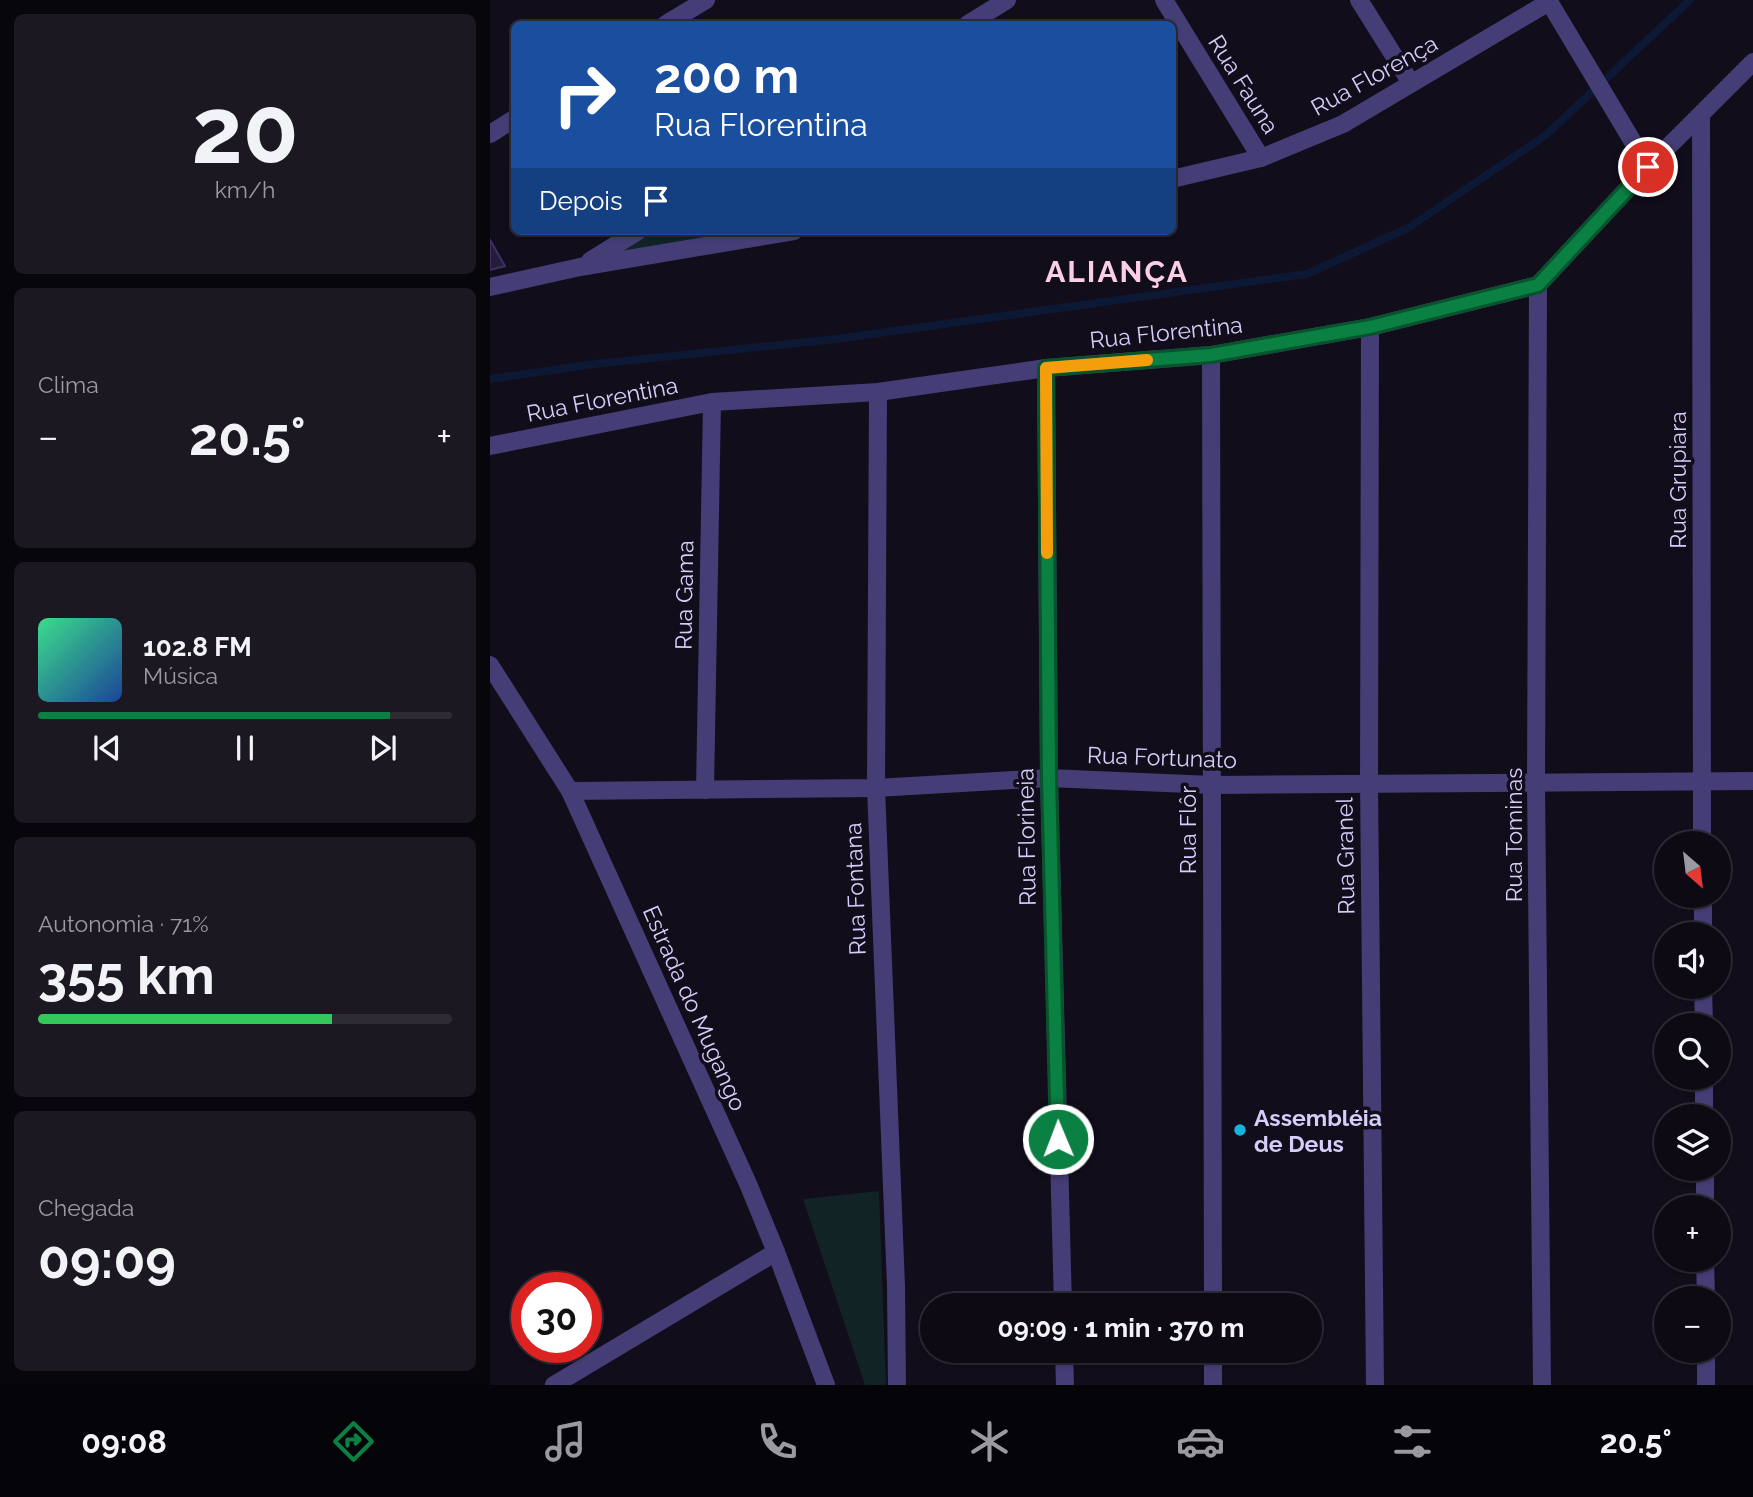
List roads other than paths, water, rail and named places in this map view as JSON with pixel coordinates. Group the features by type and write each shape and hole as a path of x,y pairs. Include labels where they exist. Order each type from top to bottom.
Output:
{"street":[{"path":"671,21 706,0"},
{"path":"991,19 1007,0"},
{"name":"Rua Fauna","path":"1164,0 1261,159"},
{"path":"1359,0 1411,83"},
{"path":"1548,1 1648,167"},
{"name":"Rua Florença","path":"1176,177 1261,159 1343,124 1548,1"},
{"path":"1538,285 1648,167 1753,62"},
{"name":"Rua Grupiara","path":"1701,116 1702,831"},
{"path":"490,134 511,121"},
{"path":"580,267 632,235"},
{"path":"490,287 580,267 770,235"},
{"name":"Rua Florentina","path":"490,446 712,402 878,391 1046,368 1211,355 1370,327 1538,285"},
{"name":"Rua Tominas","path":"1538,285 1536,783 1542,1385"},
{"name":"Rua Granel","path":"1370,327 1369,784 1376,1385"},
{"name":"Rua Flôr","path":"1211,355 1213,1293"},
{"name":"Rua Florineia","path":"1046,368 1049,778 1063,1293"},
{"name":"Rua Fontana","path":"878,391 876,789 896,1286 897,1385"},
{"name":"Rua Gama","path":"705,790 712,402"},
{"name":"Estrada do Mugango","path":"490,665 570,791 749,1186 826,1385"},
{"name":"Rua Fortunato","path":"570,791 876,789 1049,778 1212,785 1753,781"},
{"path":"554,1385 776,1252"},
{"path":"1064,1363 1065,1385"},
{"path":"1213,1363 1213,1385"},
{"path":"1706,1363 1706,1385"}],"waterway":[{"path":"490,379 595,364 836,339 1307,274 1408,228 1546,135 1690,0"}],"place":[{"name":"Assembléia de Deus","path":"1240,1130"}],"district":[{"name":"ALIANÇA","path":"1117,271"}]}
